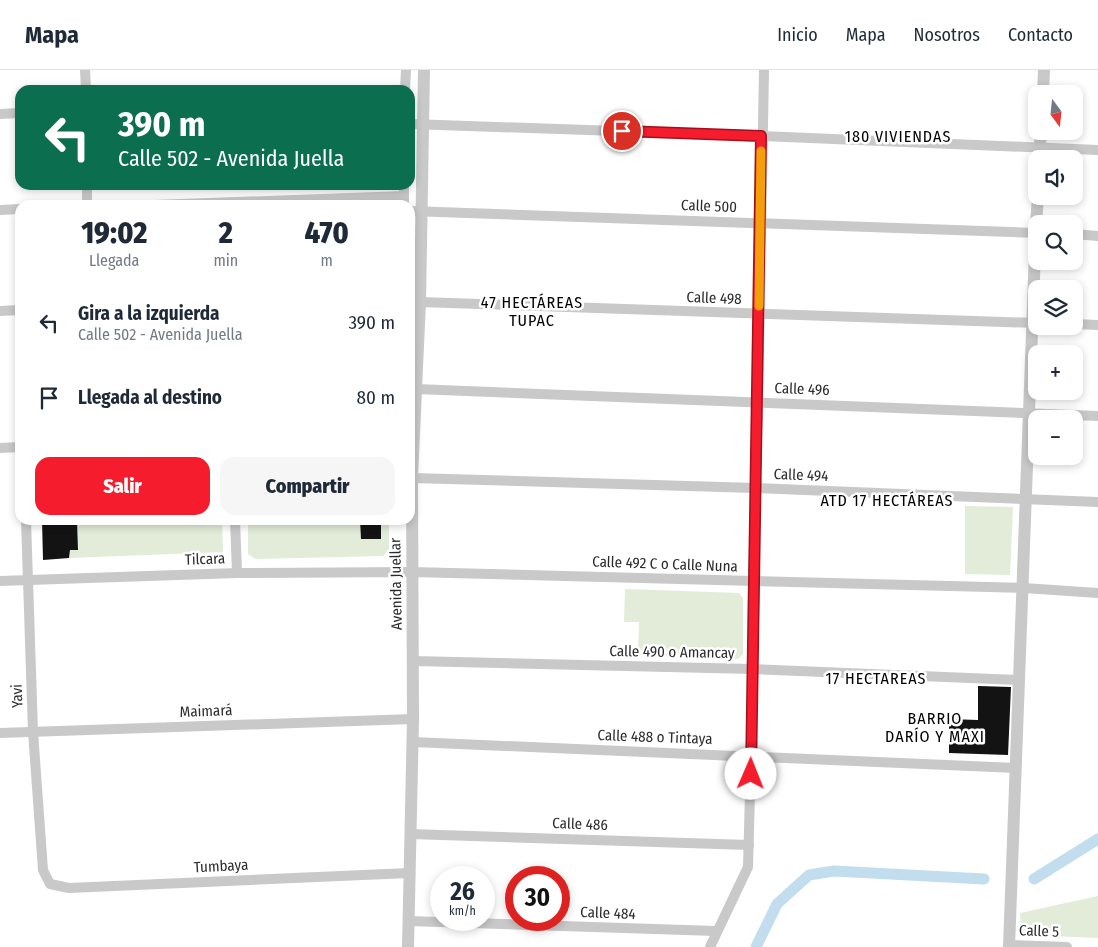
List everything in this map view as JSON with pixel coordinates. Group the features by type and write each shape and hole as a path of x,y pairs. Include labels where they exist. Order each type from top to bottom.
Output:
{"street":[{"path":"85,70 86,85"},
{"path":"405,85 406,70"},
{"name":"Avenida Juellar","path":"415,401 416,211 424,124 424,70"},
{"path":"710,947 748,867 758,402 761,136 764,70"},
{"path":"1043,85 1044,70"},
{"path":"0,114 15,113"},
{"path":"415,124 761,136 1028,152"},
{"path":"1083,151 1098,150"},
{"path":"0,210 15,209"},
{"name":"Calle 500","path":"416,211 1028,232"},
{"path":"1083,235 1098,236"},
{"name":"Calle 498","path":"415,298 759,315 1028,323"},
{"path":"0,310 15,310"},
{"path":"1083,324 1098,325"},
{"path":"1030,410 1034,335"},
{"name":"Calle 496","path":"416,389 1028,412"},
{"name":"Calle 496","path":"1083,415 1098,416"},
{"path":"0,448 15,447"},
{"path":"1010,946 1028,465"},
{"name":"Calle 494","path":"415,478 756,488 1098,502"},
{"name":"Yavi","path":"26,525 33,732 43,870"},
{"path":"234,525 237,573"},
{"name":"Avenida Juellar","path":"408,947 413,742 412,525"},
{"name":"Tilcara","path":"0,581 237,573 412,572"},
{"name":"Calle 492 C o Calle Nuna","path":"412,572 1024,588 1098,593"},
{"name":"Calle 490 o Amancay","path":"413,661 752,669 1020,680"},
{"name":"Maimará","path":"0,733 413,719"},
{"name":"Calle 488 o Tintaya","path":"413,742 1016,768"},
{"name":"Calle 486","path":"410,834 748,845"},
{"name":"Tumbaya","path":"43,870 50,884 69,888 409,873"},
{"name":"Calle 484","path":"408,921 716,931"},
{"name":"Calle 5","path":"1010,946 1067,947"}],"green space":[{"path":"965,506 1013,507 1010,575 965,574"},
{"path":"77,525 222,525 223,552 69,558 70,550 78,550"},
{"path":"248,525 360,525 361,539 381,539 381,525 389,525 389,550 383,556 256,559 248,554"},
{"path":"625,589 739,593 743,598 743,654 738,659 638,655 639,622 624,622"},
{"path":"1098,896 1098,938 1030,935 1021,928 1020,913"}],"building":[{"path":"42,525 77,525 78,550 70,550 69,558 43,560"},
{"path":"360,525 381,525 381,539 361,539"},
{"path":"978,686 1011,687 1008,755 949,753 949,719 978,720"}],"waterway":[{"path":"1034,879 1098,839"},
{"path":"756,947 777,904 809,875 834,871 984,879"}],"slow traffic":[{"path":"759,306 761,151"}],"district":[{"name":"180 VIVIENDAS","path":"898,136"},
{"name":"47 HECTÁREAS TUPAC","path":"532,311"},
{"name":"ATD 17 HECTÁREAS","path":"887,500"},
{"name":"17 HECTAREAS","path":"876,678"},
{"name":"BARRIO DARÍO Y MAXI","path":"935,727"}],"route":[{"path":"622,131 761,136 751,774"}]}
